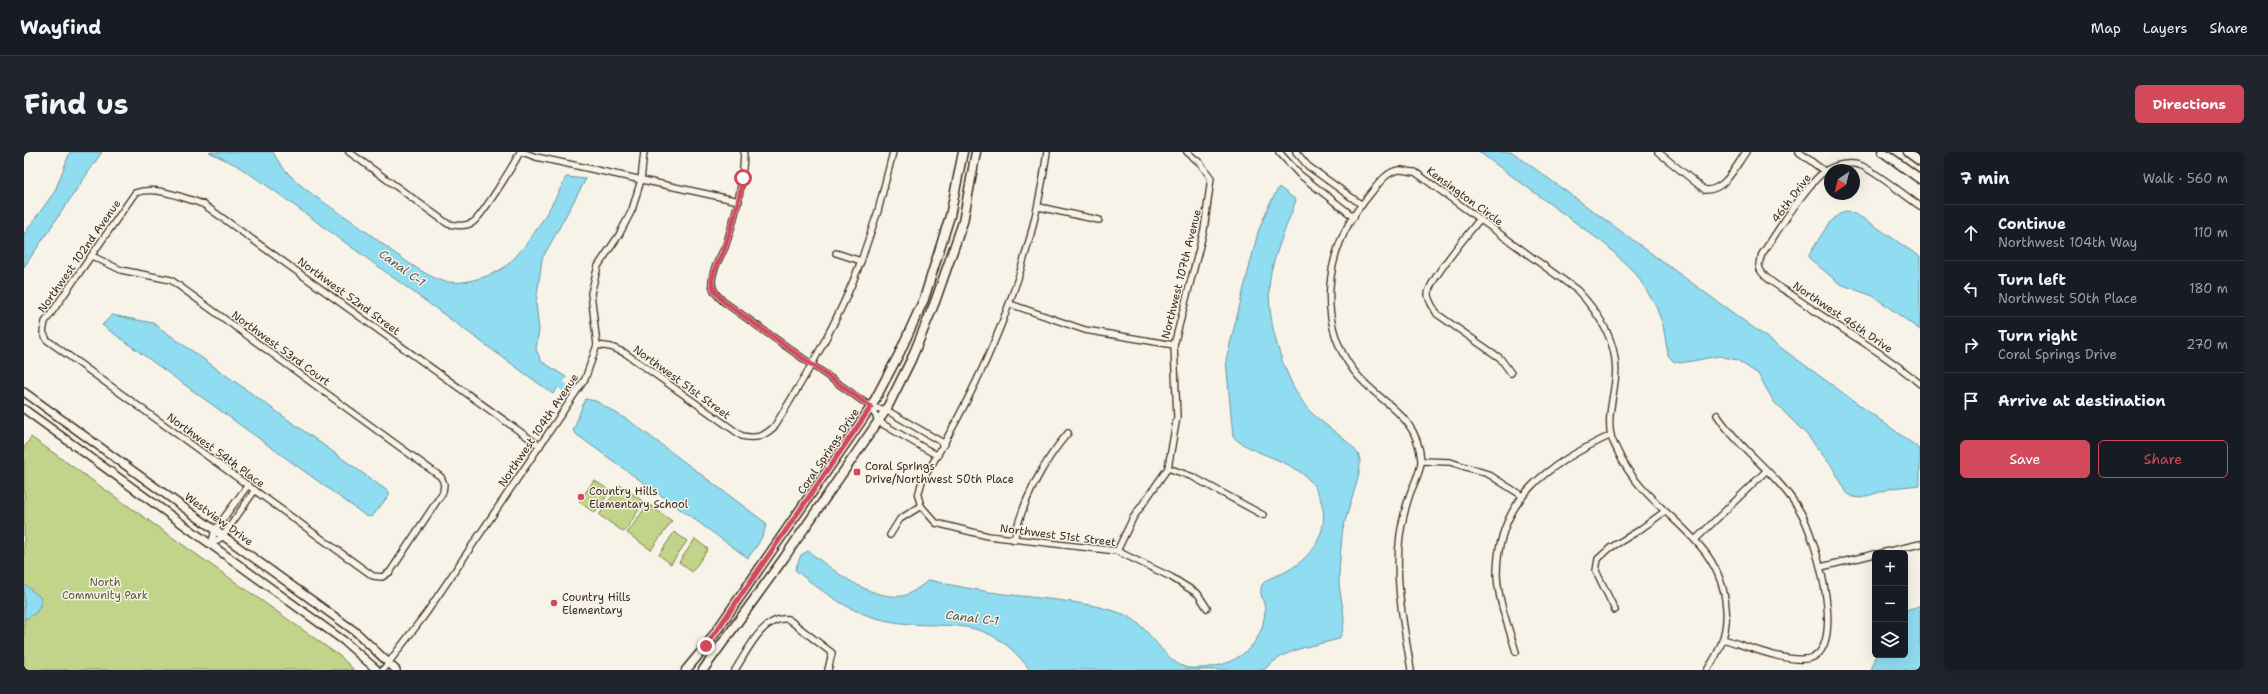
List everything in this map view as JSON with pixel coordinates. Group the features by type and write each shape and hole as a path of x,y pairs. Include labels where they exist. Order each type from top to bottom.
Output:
{"main road":[{"name":"Coral Springs Drive","path":"686,670 706,646 871,407 900,354 924,298 950,216 963,152"},
{"path":"703,670 784,558 886,410 911,360 935,302 964,222 976,152"},
{"path":"1882,152 1920,179"},
{"path":"1908,152 1920,161"}],"street":[{"path":"349,152 448,224 463,226 473,223 508,174 521,152 536,157 739,201"},
{"name":"Northwest 104th Avenue","path":"383,670 427,612 585,380 596,345 591,293 598,266 619,235 632,210 641,180 644,152"},
{"path":"744,152 743,178 739,201 724,248 714,271 712,282 714,291 724,302 871,407 886,410 945,444"},
{"path":"812,366 850,292 878,211 892,152"},
{"path":"890,535 900,519 921,506 918,496 922,481 945,444 978,383 1010,304 1039,207 1047,152"},
{"name":"Northwest 107th Avenue","path":"1117,551 1133,518 1168,468 1177,417 1174,345 1204,230 1211,178 1200,163 1187,152"},
{"path":"1279,152 1299,174 1354,217"},
{"path":"1296,152 1308,166 1362,205"},
{"path":"1658,152 1705,190 1714,190 1722,185 1746,152"},
{"name":"46th Drive","path":"1758,264 1766,248 1813,183 1824,171 1799,152"},
{"path":"1860,166 1920,206"},
{"name":"Kensington Circle","path":"1422,461 1418,442 1409,423 1394,406 1374,392 1354,371 1340,348 1331,319 1329,291 1332,265 1342,236 1362,205 1389,173 1400,170 1415,172 1577,290 1595,309 1608,334 1616,358 1615,380 1610,407 1611,435 1635,483 1664,512 1696,539 1715,564 1725,592 1727,616 1723,639 1714,660 1707,670"},
{"name":"Northwest 52nd Street","path":"135,192 143,190 153,191 203,204 540,446"},
{"name":"Northwest 102nd Avenue","path":"43,332 46,322 135,192"},
{"path":"1039,207 1100,220"},
{"path":"1479,220 1433,281 1428,294 1437,314 1500,358 1511,373"},
{"path":"836,253 861,261"},
{"name":"Northwest 53rd Court","path":"92,256 121,270 171,280 441,476 444,484 443,492 390,572 382,577"},
{"name":"Northwest 46th Drive","path":"1758,264 1761,272 1832,324 1890,360 1920,384"},
{"path":"1010,304 1085,330 1174,345"},
{"name":"Northwest 54th Place","path":"43,332 48,340 373,576 382,577"},
{"name":"Northwest 51st Street","path":"596,345 611,347 625,353 742,436 755,439 765,435 774,427 812,366"},
{"name":"Westview Drive","path":"24,392 356,632 390,662 396,670"},
{"path":"871,407 879,422 938,456"},
{"path":"24,409 344,641 376,670"},
{"path":"1716,415 1726,430 1766,471 1800,510 1812,534 1826,591 1826,640 1821,650 1814,657 1803,660 1790,658 1723,639"},
{"path":"1014,540 1019,515 1055,448 1068,433"},
{"path":"1516,652 1502,604 1497,576 1500,547 1508,523 1521,495 1550,469 1611,435"},
{"path":"1411,670 1397,568 1400,534 1407,505 1422,461 1450,462 1488,474 1521,495"},
{"path":"1168,468 1193,477 1263,515"},
{"path":"1696,539 1766,471"},
{"path":"211,545 215,530 248,485"},
{"path":"211,545 223,536 255,490"},
{"name":"Northwest 51st Street","path":"921,506 936,522 988,536 1117,551 1171,577 1198,594 1208,608"},
{"path":"1615,610 1596,571 1598,559 1610,548 1638,531 1664,512"},
{"path":"1894,550 1920,544"},
{"path":"1821,567 1872,555"},
{"path":"735,670 766,625 780,618 788,618 832,653 828,670"}],"green space":[{"name":"North Community Park","path":"31,437 341,657 354,670 24,670 24,448"},
{"path":"594,480 610,491 595,513 579,502"},
{"path":"620,485 644,502 624,532 599,515"},
{"path":"648,504 672,521 651,550 627,533"},
{"path":"674,532 687,541 671,564 659,555"},
{"path":"695,539 708,549 692,572 679,562"}],"water":[{"path":"70,152 102,152 24,267 24,234 55,191"},
{"path":"209,152 273,152 280,163 299,184 322,201 428,275 439,280 450,282 465,282 478,279 503,268 521,251 539,226 566,177 586,179 542,259 536,303 539,330 536,349 541,361 566,377 553,394 269,187 236,165"},
{"path":"1479,152 1512,152 1920,449 1920,485 1892,488 1861,498 1853,497 1847,493 1833,468 1807,435 1774,402 1758,374 1737,360 1719,356 1681,363 1673,361 1668,355 1663,325 1655,304 1636,274 1606,245"},
{"path":"1279,187 1296,200 1279,245 1271,272 1269,288 1270,306 1272,324 1277,344 1290,380 1308,409 1356,451 1360,462 1357,482 1342,535 1339,587 1344,625 1339,639 1298,649 1281,657 1264,670 1030,670 1012,650 995,637 977,630 959,626 900,623 876,618 854,610 833,598 795,570 801,555 808,551 852,582 877,593 889,596 902,596 909,594 929,580 967,588 1100,607 1123,614 1133,619 1173,660 1181,666 1190,668 1218,666 1241,655 1251,647 1258,637 1263,624 1265,607 1261,595 1262,585 1270,578 1284,573 1306,557 1314,548 1319,538 1324,516 1318,493 1311,482 1301,473 1279,460 1243,444 1233,437 1226,360 1258,232 1269,205"},
{"path":"1845,211 1852,213 1870,223 1920,256 1920,330 1873,296 1840,284 1810,259 1809,255 1824,230 1839,214"},
{"path":"112,315 153,323 389,492 389,495 372,517 366,516 102,325"},
{"path":"585,399 596,401 631,422 766,523 762,537 748,558 577,435 573,431"},
{"path":"24,584 40,597 42,601 36,613 24,620"},
{"path":"1920,606 1920,670 1871,670 1876,658 1908,658 1908,609"}],"waterway":[{"name":"Canal C-1","path":"552,378 564,387"}],"place":[{"name":"Coral Springs Drive/Northwest 50th Place","path":"857,472"},
{"name":"Country Hills Elementary School","path":"581,497"},
{"name":"Country Hills Elementary","path":"554,603"}],"route":[{"path":"706,646 871,407 724,302 714,291 712,282 714,271 724,248 739,201 743,178"}]}
